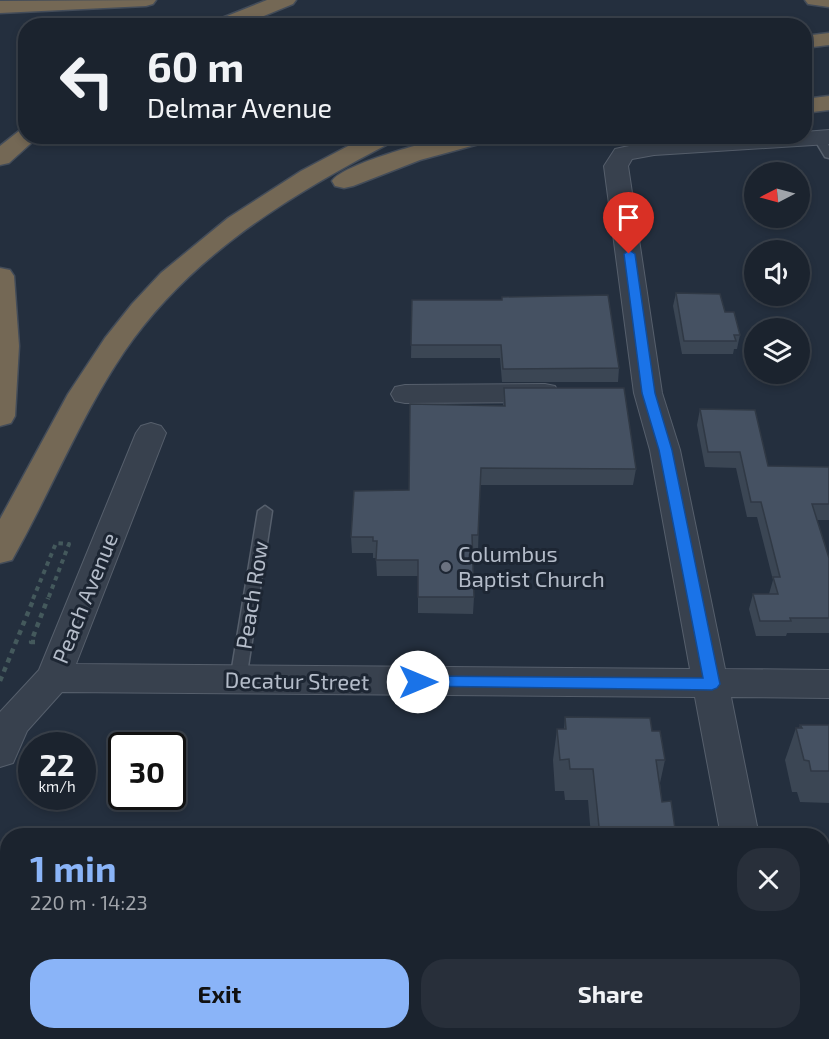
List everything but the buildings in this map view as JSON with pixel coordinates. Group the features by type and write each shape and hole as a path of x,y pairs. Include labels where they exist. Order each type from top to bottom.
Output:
{"highway":[{"path":"0,7 146,0"},
{"path":"240,18 286,0"},
{"path":"815,0 829,1"},
{"path":"812,41 829,39"},
{"path":"812,105 829,104"},
{"path":"0,158 18,143"},
{"path":"0,551 81,398 115,343 149,301 219,236 271,200 372,144"},
{"path":"219,236 376,166 451,144"},
{"path":"0,276 5,340 4,388 0,416"}],"street":[{"path":"739,828 665,450 637,393 616,166 623,154 654,148 792,144"},
{"path":"405,394 567,393"},
{"name":"Peach Avenue","path":"0,752 12,723 53,678 151,433"},
{"name":"Decatur Street","path":"53,678 829,684"}],"lane":[{"name":"Peach Row","path":"238,680 265,511"}],"path":[{"path":"0,681 56,543 69,544 31,642 67,643"}],"place":[{"name":"Columbus Baptist Church","path":"446,567"}],"route":[{"path":"418,682 712,684 665,450 648,393 629,254"}]}
